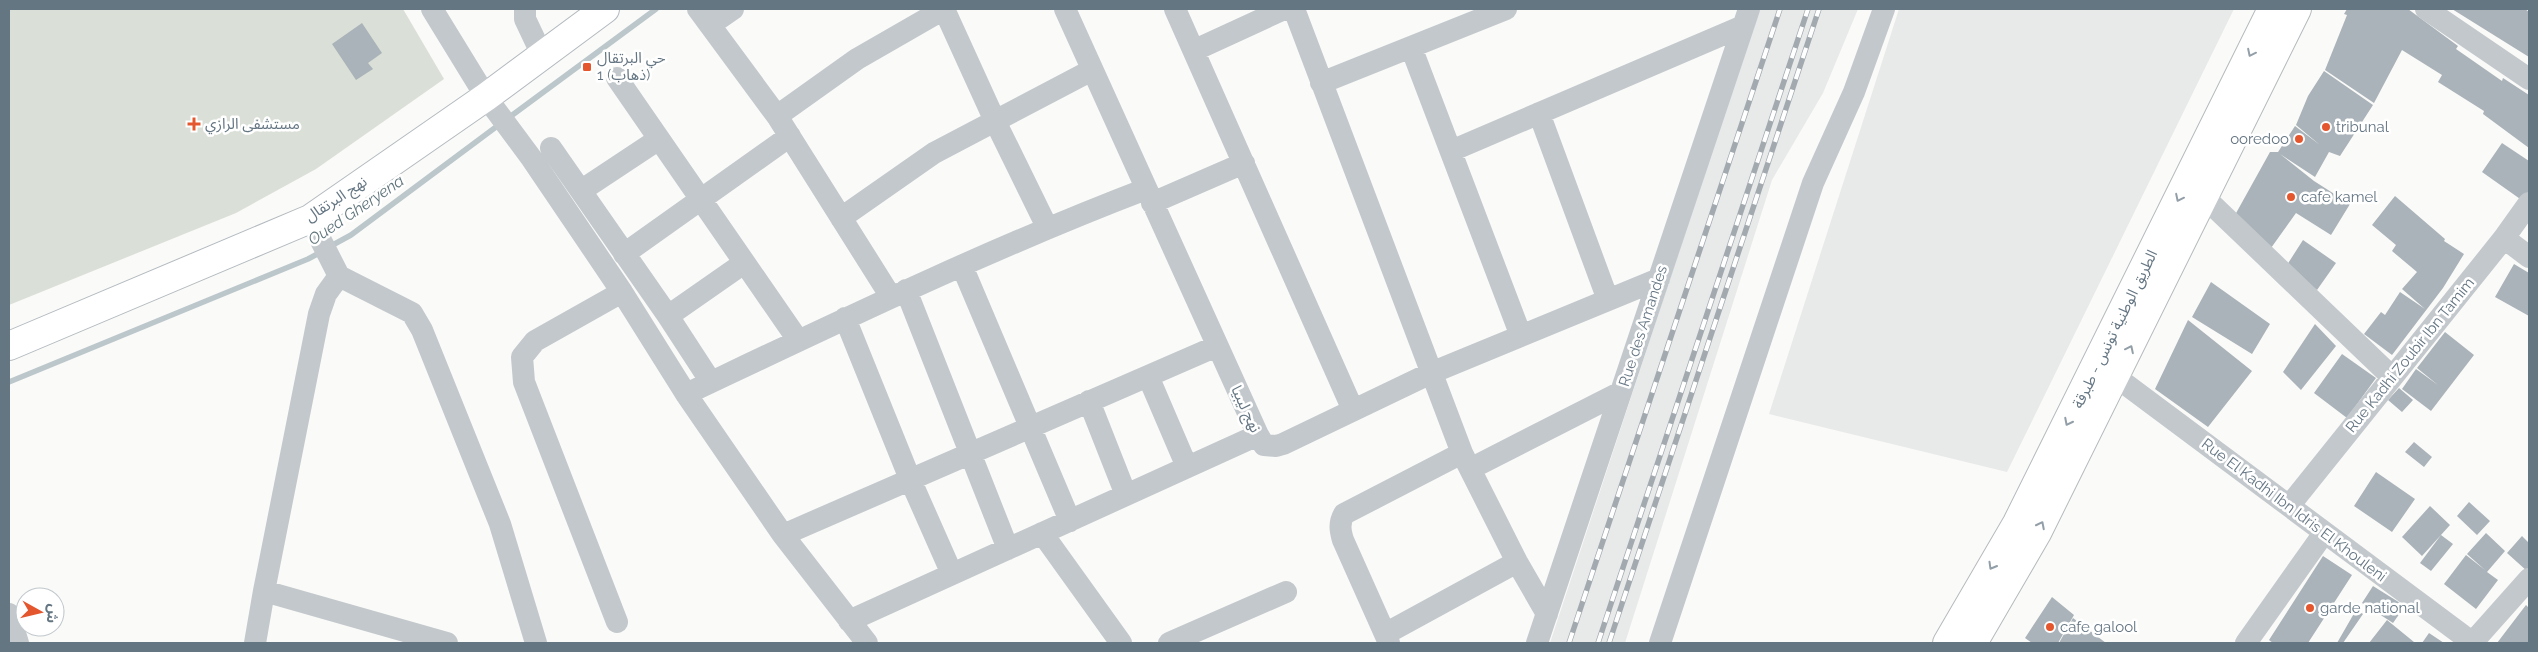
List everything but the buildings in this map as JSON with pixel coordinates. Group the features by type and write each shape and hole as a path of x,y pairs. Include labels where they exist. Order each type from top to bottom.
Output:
{"main road":[{"name":"نهج البرتقال","path":"9,346 314,227 491,104 542,54 604,9"},
{"name":"الطريق الوطنية تونس - طبرقة","path":"1947,643 2017,523 2272,9"},
{"name":"الطريق الوطنية تونس - طبرقة","path":"1973,643 2037,534 2297,9"}],"street":[{"path":"432,9 491,104 532,159 622,292 686,394 783,535 867,643"},
{"path":"525,9 525,19 542,54"},
{"path":"733,9 703,16 777,116 842,218 899,293 971,452 1008,549"},
{"path":"777,116 857,59 944,9 995,122 1047,227"},
{"name":"نهج ليبيا","path":"1065,9 1217,346 1264,445 1276,446 1431,373 1659,280"},
{"path":"1175,9 1195,50 1354,410"},
{"path":"1195,50 1284,9"},
{"path":"1294,9 1466,461 1517,562 1547,614"},
{"path":"1322,83 1506,9"},
{"path":"1660,643 1813,184 1854,92 1884,9"},
{"path":"2426,9 2529,78"},
{"path":"1451,151 1539,113 1746,18"},
{"name":"Rue des Amandes","path":"1538,643 1746,18"},
{"path":"1411,47 1521,336"},
{"path":"842,218 934,153 1092,70"},
{"path":"617,78 798,340"},
{"path":"1539,113 1608,300"},
{"path":"624,254 790,136"},
{"path":"582,190 659,139"},
{"path":"551,148 668,316 710,382"},
{"path":"686,394 899,293 1047,227 1149,196 1244,163"},
{"path":"2204,197 2392,377"},
{"name":"Rue Kadhi Zoubir Ibn Tamim","path":"2289,506 2504,238 2529,203"},
{"path":"314,227 338,273 412,313 422,330 500,524 536,643"},
{"path":"2504,238 2529,256"},
{"path":"668,316 744,263"},
{"path":"962,266 1070,520"},
{"path":"256,643 264,591 319,314 326,294 338,273"},
{"path":"617,622 524,382 522,357 535,341 622,292"},
{"path":"845,318 910,479 952,574"},
{"path":"783,535 1217,346"},
{"path":"1148,376 1187,467"},
{"name":"Rue El Kadhi Ibn Idris El Khouleni","path":"2116,377 2472,643"},
{"path":"1517,562 1387,639 1342,540 1341,519 1344,514 1621,392"},
{"path":"1088,401 1126,495"},
{"path":"849,621 1258,435"},
{"path":"1042,533 1121,643"},
{"path":"2252,641 2324,533"},
{"path":"2472,643 2529,579"},
{"path":"264,591 387,635 447,643"},
{"path":"1169,643 1286,592"},
{"path":"9,614 18,643"}],"shaded area":[{"name":"مستشفى الرازي","path":"9,9 403,9 444,79 316,169 236,213 9,305"},
{"path":"1759,9 1858,9 1823,93 1772,180 1625,643 1550,643"},
{"path":"1899,9 2234,9 2007,472 1769,414"}],"waterway":[{"name":"Oued Gheryena","path":"507,119 656,9"},
{"name":"Oued Gheryena","path":"329,247 351,235 500,124"},
{"name":"Oued Gheryena","path":"9,382 321,252"}],"railway":[{"path":"1569,643 1780,9"},
{"path":"1598,643 1808,9"},
{"path":"1609,643 1819,9"}],"place":[{"name":"حي البرتقال 1 (ذهاب)","path":"587,67"},
{"name":"مستشفى الرازي","path":"194,124"},
{"name":"tribunal","path":"2326,127"},
{"name":"ooredoo","path":"2299,139"},
{"name":"cafe kamel","path":"2291,197"},
{"name":"garde national","path":"2310,608"},
{"name":"cafe galool","path":"2050,627"}]}
